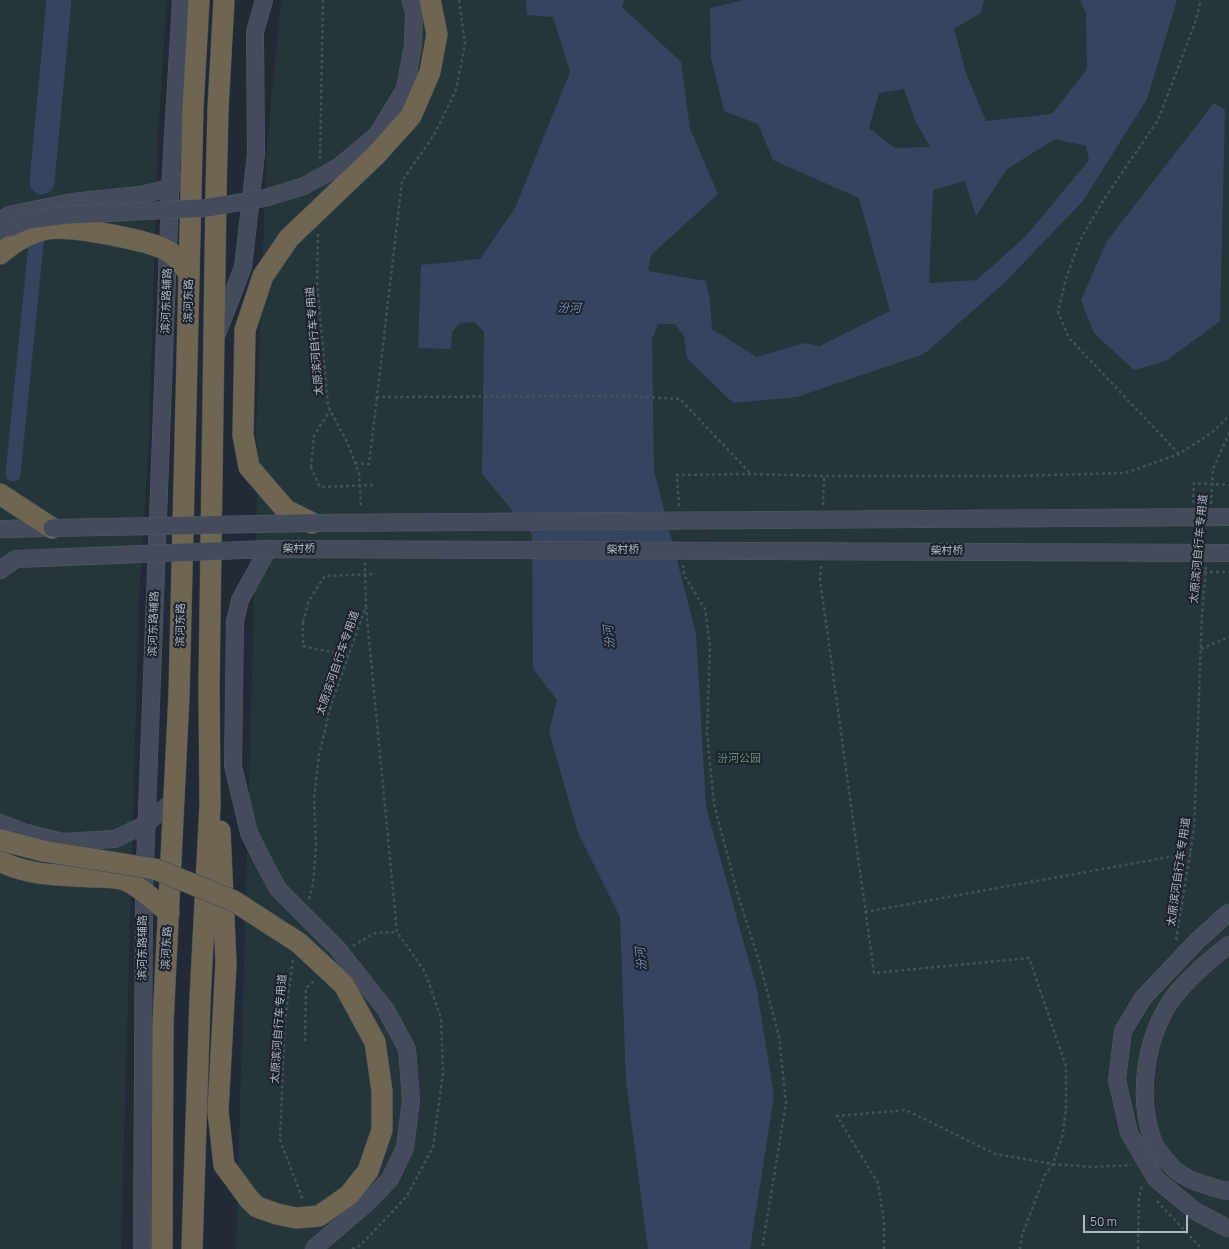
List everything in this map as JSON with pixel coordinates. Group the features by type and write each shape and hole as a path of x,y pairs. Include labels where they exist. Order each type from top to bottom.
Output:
{"highway":[{"name":"滨河东路","path":"162,1249 163,1022 179,695 192,154 199,0"},
{"path":"192,1249 200,1000 210,805 209,686 218,109 224,0"},
{"path":"312,523 286,510 266,489 249,467 242,435 245,330 263,276 289,238 376,155 411,116 430,72 437,34 430,0"},
{"path":"0,254 14,242 49,229 88,230 138,241 169,251 189,273"},
{"path":"0,494 52,528"},
{"path":"0,834 43,851 155,869 234,901 299,942 344,985 375,1042 382,1091 382,1130 368,1171 349,1195 318,1216 296,1218 277,1214 257,1207 249,1200 224,1165 218,1111 226,962 221,836 210,771"},
{"path":"0,861 10,867 47,874 104,877 126,881 144,891 169,913"}],"main road":[{"name":"滨河东路辅路","path":"142,1249 144,891 146,824 171,188 181,0"},
{"path":"214,342 243,267 256,154 255,32 264,0"},
{"path":"3,228 27,220 65,215 206,208 265,198 304,186 340,166 377,135 405,89 413,45 414,12 410,0"},
{"path":"3,228 9,214 72,202 140,195 171,188 192,154"},
{"path":"0,529 312,523 1229,517"},
{"path":"268,549 240,600 235,620 233,766 249,833 278,889 337,948 386,1010 407,1049 411,1100 404,1148 390,1179 366,1204 313,1249"},
{"name":"柴村桥","path":"8,559 268,549 1229,553"},
{"path":"0,570 8,559"},
{"path":"0,834 23,832 62,842 115,840 146,824 174,800"},
{"path":"1229,912 1197,942 1143,998 1123,1031 1117,1080 1128,1133 1156,1179 1195,1212 1229,1229"},
{"path":"1229,945 1197,972 1170,1002 1150,1045 1146,1083 1147,1112 1154,1142 1174,1168 1200,1184 1226,1191 1229,1190"}],"path":[{"path":"320,162 323,0"},
{"path":"355,463 369,464 402,181 434,135 456,90 465,44 459,0"},
{"path":"1179,454 1069,338 1058,312 1065,282 1079,242 1104,199 1158,120 1201,0"},
{"name":"太原滨河自行车专用道","path":"318,226 317,282 328,406 359,473 362,511"},
{"path":"377,397 653,397 680,399 751,474"},
{"path":"330,410 314,436 311,467 320,487 374,485"},
{"path":"680,514 677,475 751,474 824,476 1010,476 1125,473 1179,454 1214,431 1229,416"},
{"name":"太原滨河自行车专用道","path":"1210,507 1213,469 1229,433"},
{"path":"823,508 824,476"},
{"path":"1192,517 1194,483 1229,485"},
{"name":"太原滨河自行车专用道","path":"307,905 313,884 316,845 314,799 319,755 331,705 350,656 366,606 364,556"},
{"path":"683,560 684,575 706,609 710,646 707,733 714,804 738,895 760,964 778,1037 786,1103 762,1249"},
{"name":"太原滨河自行车专用道","path":"1176,941 1194,828 1200,649 1206,561"},
{"path":"821,563 820,579 874,973 1030,958 1066,1066 1066,1108 1063,1134 1053,1164 1045,1174 1022,1235 1020,1249"},
{"path":"350,656 303,646 303,622 309,600 325,576 376,574"},
{"path":"352,1249 361,1245 407,1196 432,1147 443,1073 441,1018 425,972 397,932 366,606"},
{"path":"1200,649 1229,637"},
{"path":"865,912 1191,853"},
{"name":"太原滨河自行车专用道","path":"294,956 285,1020 280,1140 304,1203"},
{"path":"884,1249 884,1222 878,1183 837,1116 906,1110 995,1154 1053,1164 1092,1167 1131,1165"},
{"path":"1127,1158 1135,1171"},
{"path":"1138,1249 1139,1196 1142,1182 1146,1188"},
{"path":"1154,1198 1202,1249"}],"green space":[{"path":"0,0 167,0 158,133 149,441 139,600 121,1249 0,1249"},
{"name":"汾河公园","path":"281,0 1229,0 1229,1249 236,1249 258,455 256,432 267,144"}],"water":[{"name":"汾河","path":"526,0 624,0 622,7 681,62 690,129 718,194 651,255 648,271 706,281 710,301 712,329 757,357 804,343 820,346 890,311 859,198 773,160 758,124 724,111 711,58 710,8 745,0 984,0 981,13 954,29 966,73 986,121 1052,114 1087,69 1086,13 1080,0 1177,0 1147,99 1083,201 1004,283 924,354 797,397 733,403 687,358 684,336 675,324 658,324 652,339 654,471 696,634 706,807 757,990 774,1096 750,1249 648,1249 626,1082 620,917 578,833 549,731 557,700 533,669 532,534 482,474 484,332 475,322 460,323 452,332 451,349 418,348 421,265 480,259 515,208 570,72 553,17 527,15","holes":["904,89 915,120 930,147 895,148 869,128 879,93","1055,139 1086,146 1089,160 1027,235 977,280 929,283 933,190 965,181 976,216 1007,169"]},
{"path":"1214,103 1225,110 1220,321 1166,361 1134,370 1094,333 1081,300 1107,241"}],"waterway":[{"path":"42,182 59,0"},
{"path":"13,474 37,234"}]}
